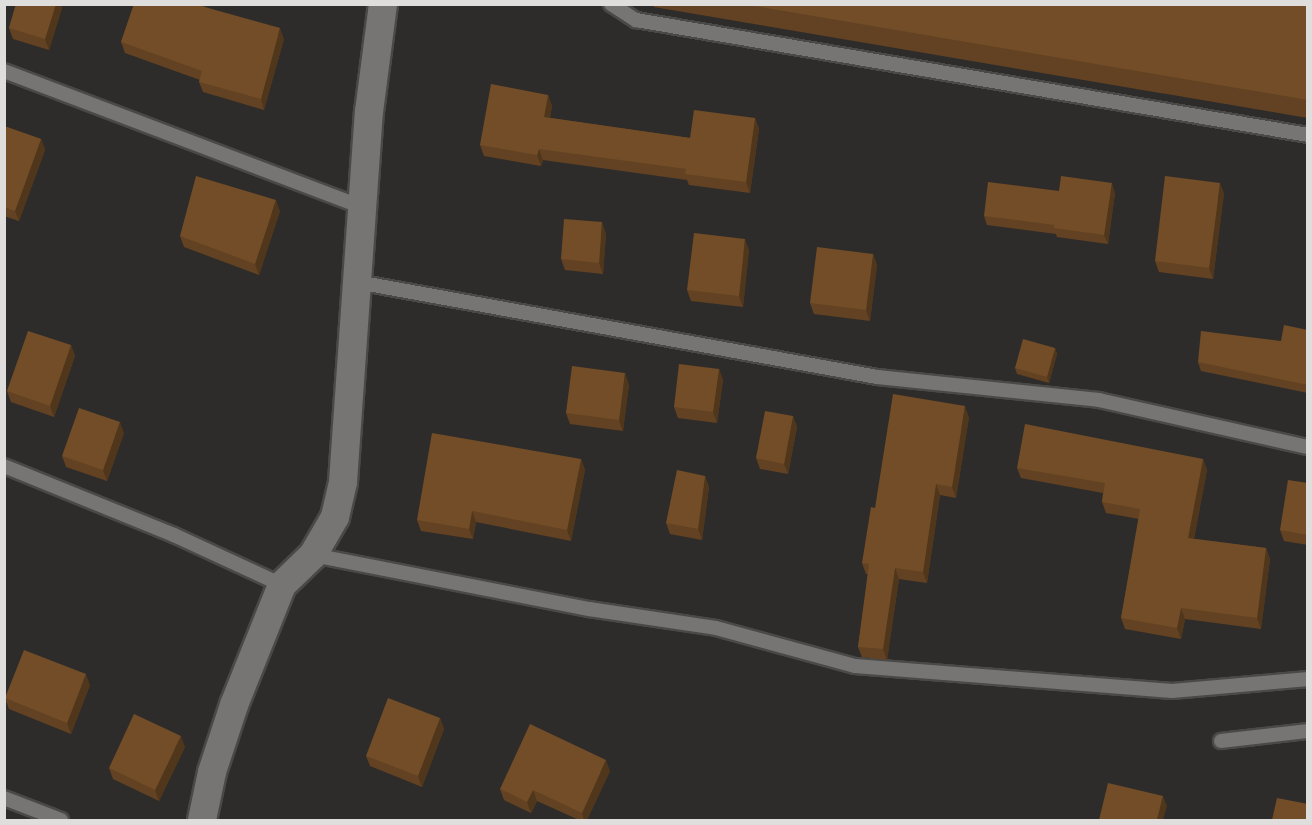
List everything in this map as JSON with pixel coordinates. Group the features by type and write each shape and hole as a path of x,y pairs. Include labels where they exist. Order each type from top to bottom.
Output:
{"street":[{"path":"202,820 212,772 226,727 282,585 313,555 335,517 343,482 369,112 383,4"}],"lane":[{"path":"610,4 636,21 1308,135"},
{"path":"4,71 362,207"},
{"path":"357,282 877,377 1099,400 1308,447"},
{"path":"4,466 174,535 282,585"},
{"path":"313,555 589,609 716,628 855,666 1172,691 1308,679"},
{"path":"1221,741 1308,731"},
{"path":"4,798 61,820"}],"building":[{"path":"16,4 56,4 45,39 9,28"},
{"path":"134,4 202,4 201,6 280,28 261,99 199,82 202,71 121,42"},
{"path":"743,4 1308,4 1308,100"},
{"path":"491,84 548,95 544,117 690,138 694,110 755,118 746,182 685,174 686,169 539,149 537,155 480,145"},
{"path":"4,126 41,139 15,211 4,207"},
{"path":"196,176 276,200 255,264 180,236"},
{"path":"1061,176 1112,183 1104,235 1054,228 1054,225 984,216 988,182 1059,191"},
{"path":"1165,176 1220,183 1209,268 1155,261"},
{"path":"564,219 602,222 599,263 561,259"},
{"path":"694,233 745,239 739,296 687,290"},
{"path":"817,247 873,254 866,310 810,303"},
{"path":"1284,325 1308,330 1308,385 1198,362 1201,331 1281,341"},
{"path":"28,331 71,345 50,406 7,391"},
{"path":"1023,339 1055,348 1047,377 1015,368"},
{"path":"679,364 719,369 713,412 674,407"},
{"path":"572,366 625,373 619,420 566,413"},
{"path":"893,394 965,406 952,487 936,484 923,572 895,568 883,649 858,647 869,564 862,563 871,507 875,508"},
{"path":"79,408 120,422 103,470 62,456"},
{"path":"765,411 793,416 784,464 756,458"},
{"path":"1025,424 1203,459 1188,538 1266,548 1257,618 1181,608 1177,628 1121,618 1140,509 1102,502 1105,483 1017,468"},
{"path":"432,433 581,459 567,530 472,511 469,529 417,520"},
{"path":"677,470 705,476 698,529 666,523"},
{"path":"1288,480 1308,483 1308,535 1280,530"},
{"path":"24,650 86,674 67,723 5,698"},
{"path":"388,698 440,718 418,776 366,756"},
{"path":"134,714 181,736 155,790 109,768"},
{"path":"530,724 606,760 582,813 533,790 527,802 500,789"},
{"path":"1108,783 1163,796 1157,820 1099,820"},
{"path":"1277,798 1308,804 1308,820 1272,820"}]}
